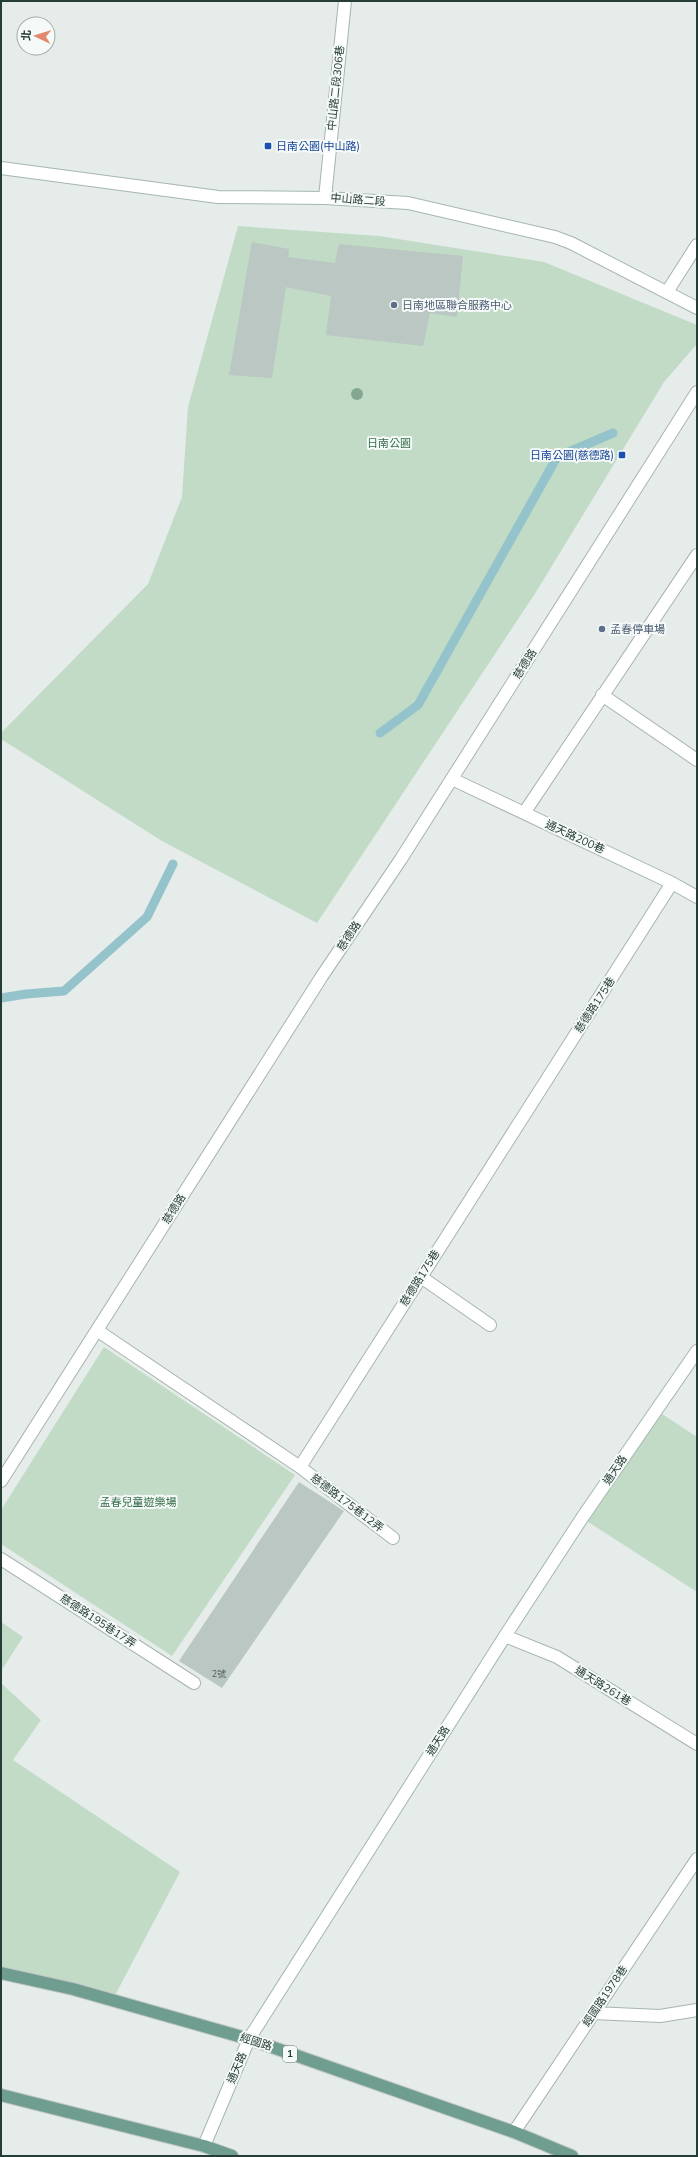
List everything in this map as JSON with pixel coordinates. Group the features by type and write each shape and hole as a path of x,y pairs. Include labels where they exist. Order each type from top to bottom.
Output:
{"main road":[{"name":"經國路","path":"1,1973 73,1990 250,2039 514,2132 572,2156"},
{"path":"1,2095 204,2146 232,2156"}],"street":[{"name":"中山路二段306巷","path":"325,198 345,1"},
{"name":"中山路二段","path":"1,168 218,197 325,198 408,203 555,237 571,243 697,308"},
{"path":"667,292 697,245"},
{"name":"慈德路","path":"1,1481 326,971 452,779 697,392"},
{"path":"524,813 697,555"},
{"path":"602,695 697,760"},
{"name":"通天路200巷","path":"452,779 672,883 697,897"},
{"name":"慈德路175巷","path":"300,1467 672,883"},
{"path":"421,1277 490,1325"},
{"path":"98,1331 300,1467"},
{"name":"通天路","path":"204,2146 250,2039 505,1636 582,1518 697,1350"},
{"name":"慈德路175巷12弄","path":"300,1467 393,1538"},
{"name":"慈德路195巷17弄","path":"1,1559 194,1683"},
{"name":"通天路261巷","path":"505,1636 557,1657 697,1744"},
{"name":"經國路1978巷","path":"514,2132 697,1860"},
{"path":"594,2013 660,2016 697,2010"}],"green space":[{"name":"日南公園","path":"238,226 379,236 544,262 697,325 697,344 664,382 536,592 317,923 162,841 1,739 1,733 148,584 182,497 188,407"},
{"name":"孟春兒童遊樂場","path":"104,1347 295,1475 172,1656 1,1544 1,1510"},
{"path":"656,1410 697,1437 697,1592 582,1518"},
{"path":"1,1622 23,1637 1,1671"},
{"path":"1,1683 41,1720 13,1760 180,1872 112,2001 1,1973"}],"building":[{"name":"日南地區聯合服務中心","path":"252,242 289,249 288,257 335,263 339,244 463,256 457,317 430,313 423,346 326,335 331,296 286,287 272,378 229,375"},
{"path":"299,1482 344,1511 222,1688 179,1661"}],"waterway":[{"path":"380,733 418,705 557,457 613,433"},
{"path":"1,998 26,994 64,991 147,917 173,864"}],"place":[{"name":"日南公園(中山路)","path":"268,146"},
{"name":"日南地區聯合服務中心","path":"394,305"},
{"name":"日南公園(慈德路)","path":"622,455"},
{"name":"孟春停車場","path":"602,629"}]}
